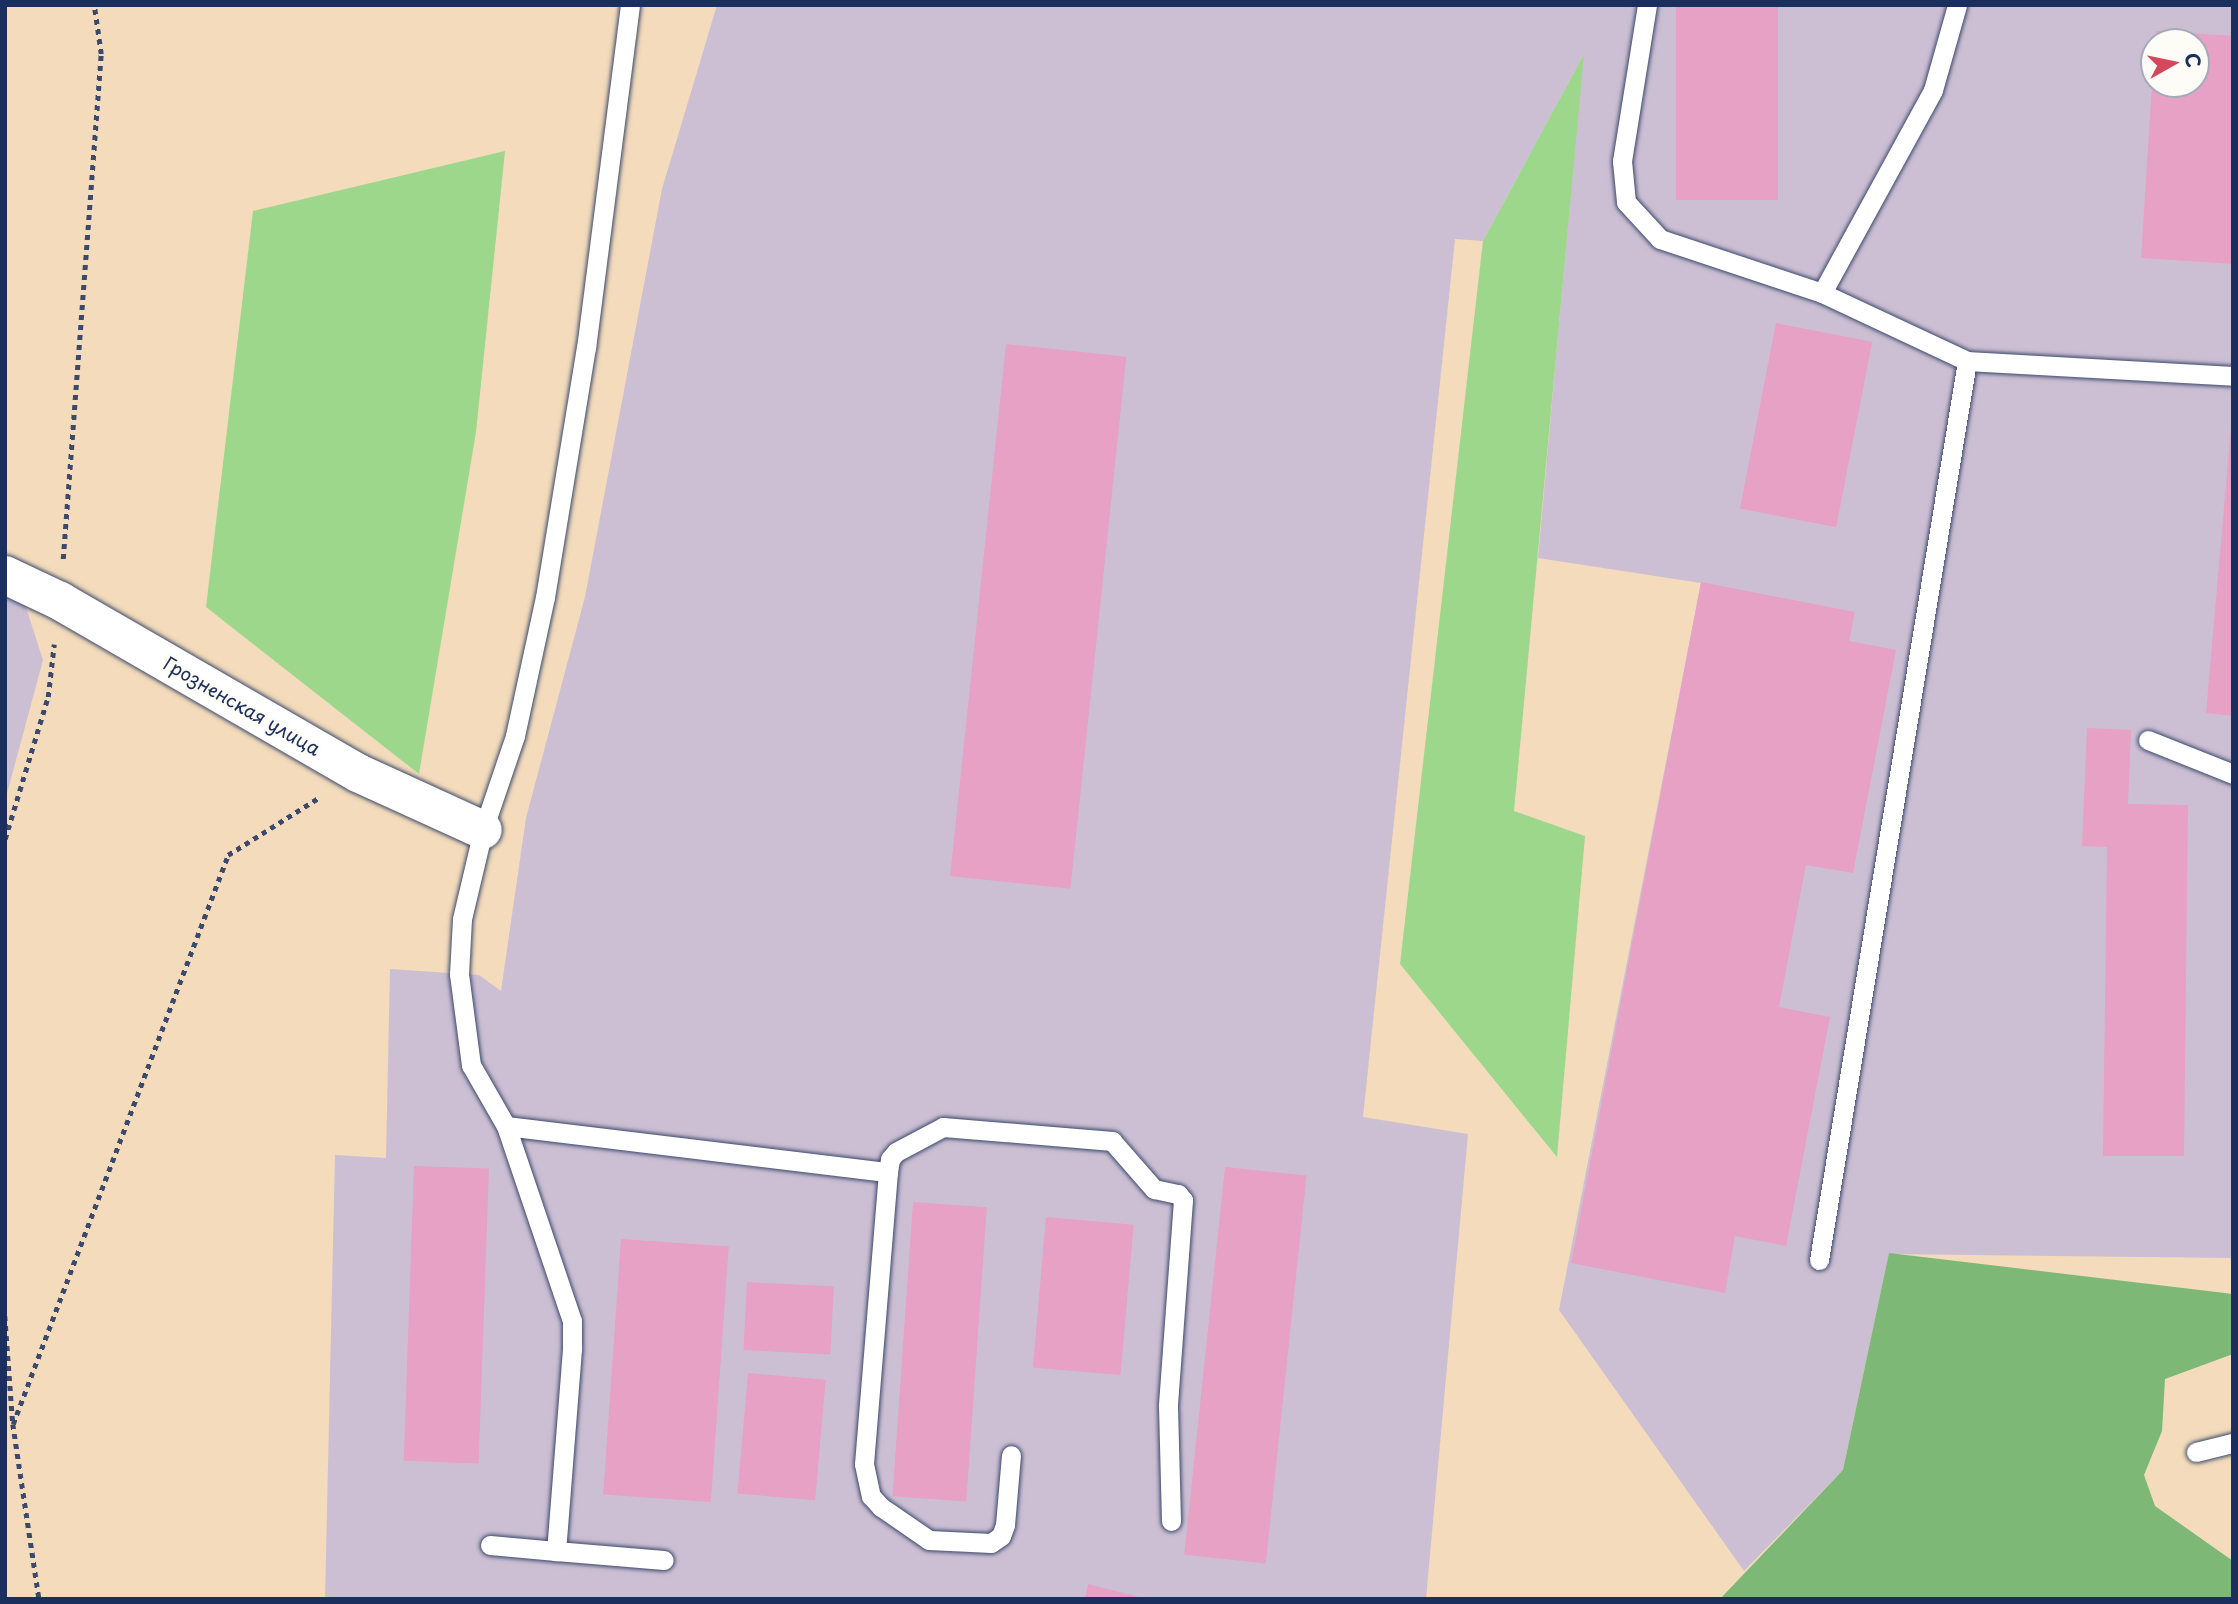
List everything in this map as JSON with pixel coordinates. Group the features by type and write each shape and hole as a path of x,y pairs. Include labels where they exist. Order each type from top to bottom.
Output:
{"street":[{"name":"Грозненская улица","path":"5,575 60,601 358,773 483,830"}],"lane":[{"path":"556,1551 572,1321 506,1126 471,1065 459,974 463,919 483,830 515,736 545,597 586,348 630,5"},
{"path":"1647,5 1622,161 1626,202 1660,239 1822,293 1967,361 2233,376"},
{"path":"1822,293 1933,90 1957,5"},
{"path":"1819,1260 1967,361"},
{"path":"2148,740 2233,774"},
{"path":"506,1126 888,1172"},
{"path":"1011,1455 1005,1525 1000,1536 991,1543 929,1540 881,1507 871,1496 864,1465 890,1159 896,1152 943,1127 1112,1141 1154,1189 1178,1194 1184,1211 1168,1406 1171,1521"},
{"path":"2196,1452 2233,1443"},
{"path":"490,1545 664,1560"}],"path":[{"path":"5,839 48,697 60,601 101,54 94,5"},
{"path":"13,1424 228,855 358,773"},
{"path":"5,1316 13,1424 38,1599"}],"shaded area":[{"path":"717,5 2233,5 2233,1258 1889,1254 1843,1470 1744,1571 1559,1310 1701,583 1538,558 1583,56 1483,241 1455,239 1363,1117 1468,1134 1426,1599 325,1599 335,1155 386,1158 390,969 479,975 501,991 526,818 585,597 662,189"},
{"path":"5,592 24,601 43,660 5,801"}],"green space":[{"path":"1584,54 1514,811 1585,836 1557,1157 1400,964 1483,241"},
{"path":"505,151 476,432 419,774 206,607 253,211"},
{"path":"1889,1253 2233,1294 2233,1354 2165,1379 2162,1431 2144,1475 2155,1506 2233,1561 2233,1599 1720,1599 1843,1470"}],"building":[{"path":"1676,5 1778,5 1778,200 1676,200"},
{"path":"2210,35 2233,36 2233,264 2141,258 2151,98 2210,98"},
{"path":"1776,323 1872,342 1836,527 1740,509"},
{"path":"1006,344 1126,357 1070,889 950,876"},
{"path":"2233,427 2233,716 2206,713"},
{"path":"1701,582 1855,612 1849,641 1896,650 1853,873 1806,865 1779,1007 1830,1017 1786,1246 1735,1236 1725,1293 1571,1263"},
{"path":"2087,728 2131,730 2128,804 2188,805 2184,1156 2103,1156 2107,847 2082,846"},
{"path":"414,1166 489,1169 479,1463 404,1461"},
{"path":"1225,1167 1307,1176 1266,1563 1184,1555"},
{"path":"913,1202 987,1207 966,1501 892,1496"},
{"path":"1046,1217 1134,1225 1121,1375 1033,1367"},
{"path":"621,1239 729,1247 711,1502 603,1494"},
{"path":"747,1282 834,1287 830,1354 743,1350"},
{"path":"748,1373 826,1380 815,1500 737,1494"},
{"path":"1088,1584 1143,1598 1085,1599"}]}
